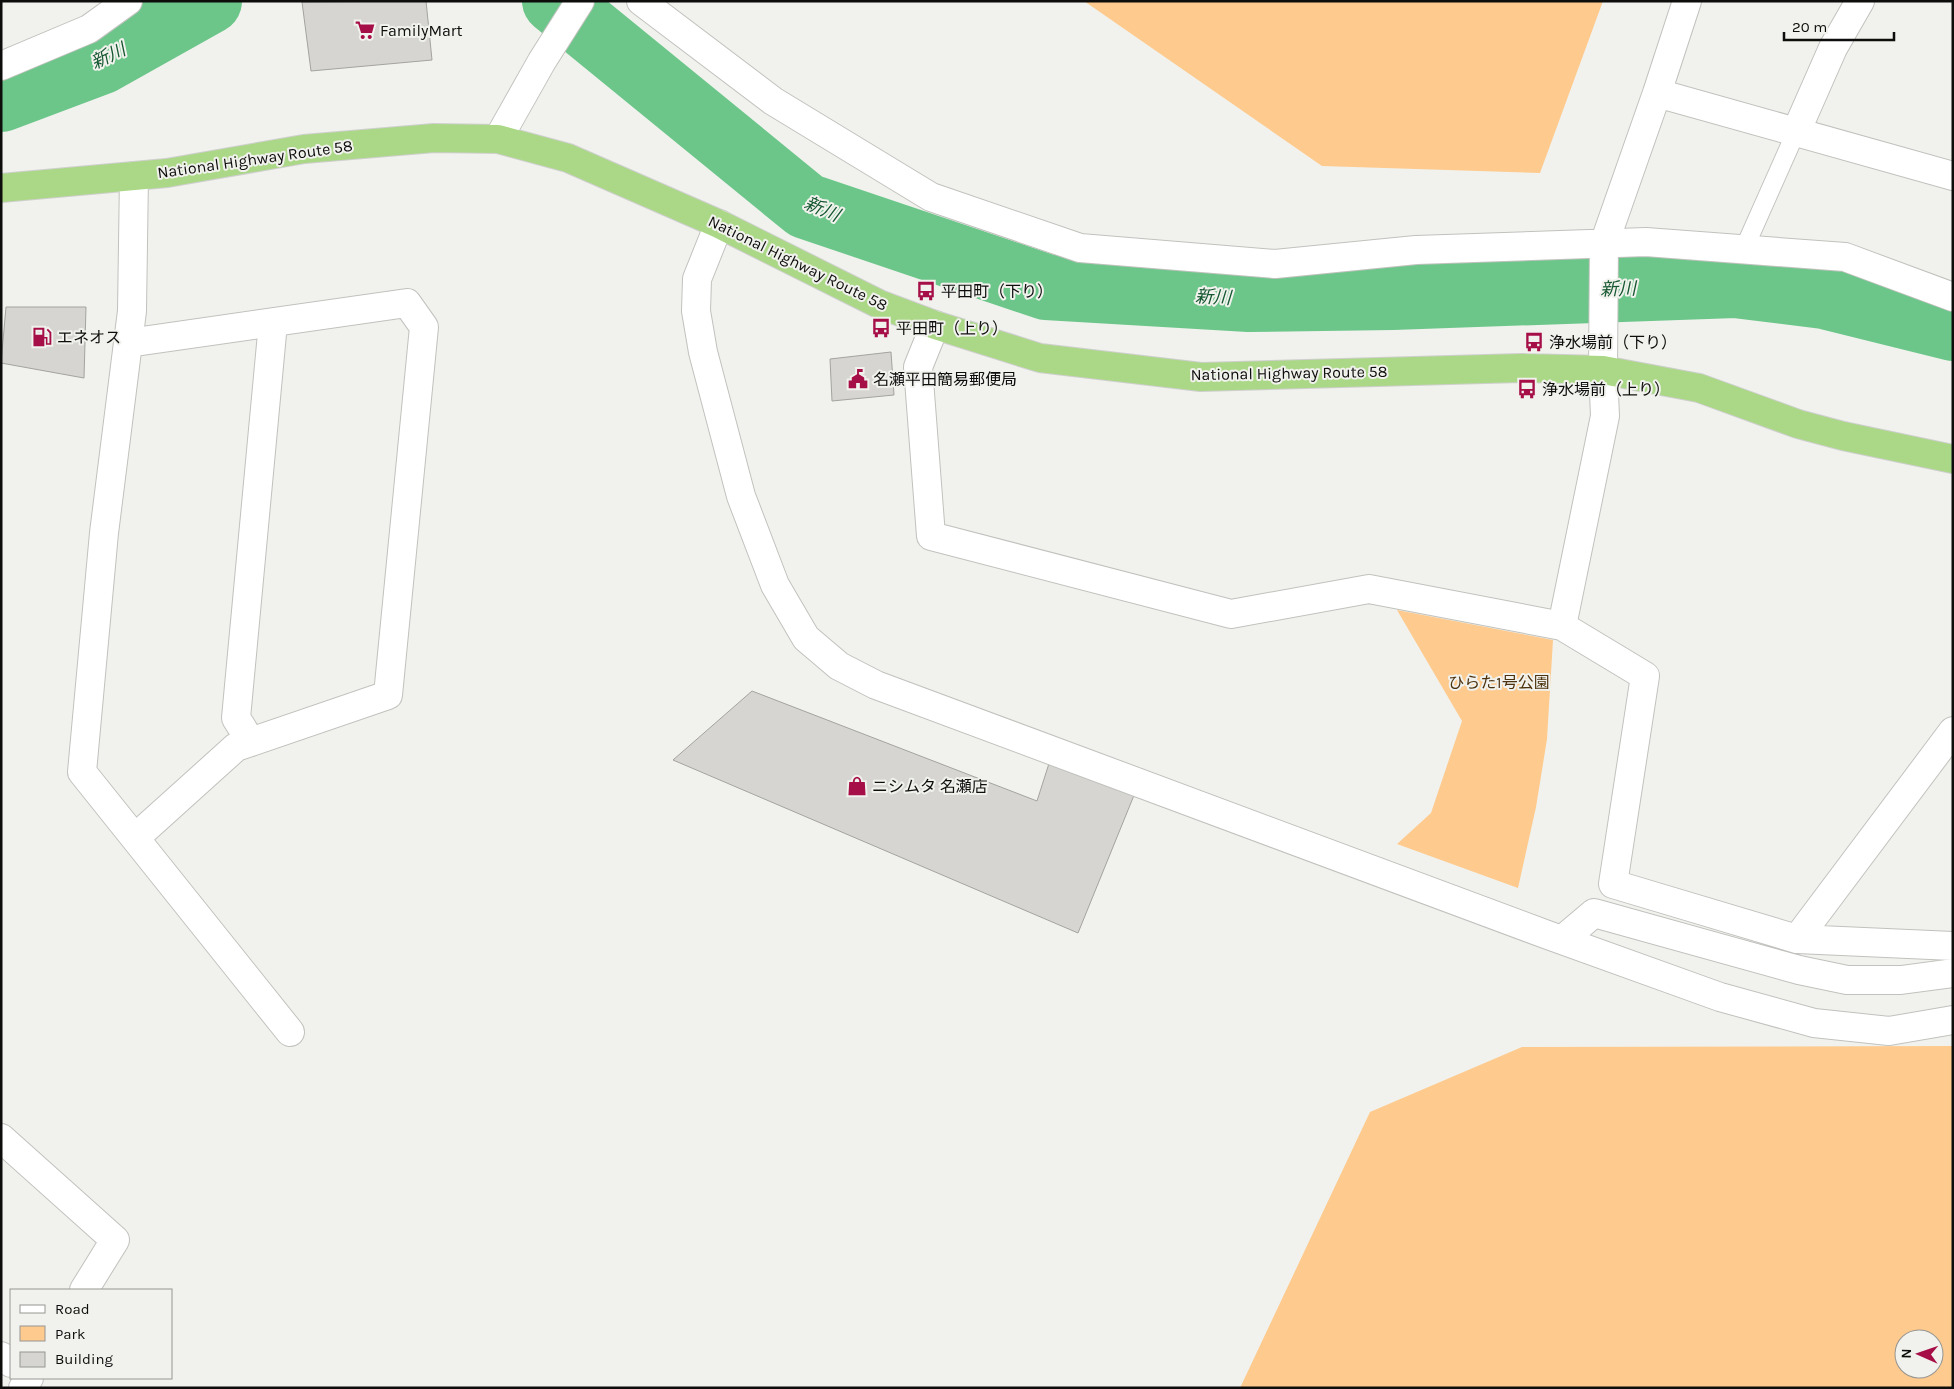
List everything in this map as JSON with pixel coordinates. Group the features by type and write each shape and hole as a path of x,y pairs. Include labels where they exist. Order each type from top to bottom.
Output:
{"highway":[{"name":"National Highway Route 58","path":"1,188 168,173 304,149 434,138 498,139 568,158 719,224 879,304 935,325 1040,358 1201,377 1522,368 1603,370 1699,388 1798,424 1843,436 1953,458"}],"street":[{"path":"1,66 89,29 128,1"},
{"path":"498,139 542,61 580,1"},
{"path":"641,1 773,101 931,197 1080,248 1275,264 1416,250 1646,242 1845,257 1953,297"},
{"path":"1562,626 1605,416 1603,370 1604,244 1657,94 1687,1"},
{"path":"1796,132 1833,48 1860,1"},
{"path":"1657,94 1953,176"},
{"path":"134,176 132,311 104,533 82,772 290,1032"},
{"path":"719,224 697,279 696,311 703,352 741,496 775,585 806,638 838,666 876,685 1720,997 1814,1023 1889,1032 1953,1020"},
{"path":"128,343 407,303 424,327 388,695 236,747 134,838"},
{"path":"251,742 236,718 273,323"},
{"path":"935,325 918,367 931,536 1231,614 1369,589 1562,626 1645,676 1613,884 1797,939 1953,946"},
{"path":"1797,939 1953,731"},
{"path":"1562,940 1594,913 1799,970 1847,980 1901,980 1953,973"},
{"path":"1,1138 115,1240 85,1289"}],"lane":[{"path":"1744,250 1796,132"}],"green space":[{"path":"1084,1 1603,1 1540,173 1322,166"},
{"name":"ひらた1号公園","path":"1397,610 1553,640 1547,739 1536,807 1518,888 1397,844 1431,813 1462,721"},
{"path":"1953,1046 1953,1388 1240,1388 1370,1112 1522,1047"}],"building":[{"path":"426,1 432,60 311,71 302,2"},
{"path":"6,307 86,307 84,378 1,363"},
{"path":"891,352 894,395 832,401 830,359"},
{"path":"752,691 1037,801 1053,751 1139,783 1078,933 673,760"}],"waterway":[{"name":"新川","path":"1,99 102,61 209,1"},
{"name":"新川","path":"555,1 806,206 1046,287 1249,299 1393,297 1735,285 1824,296 1953,328"}],"place":[{"name":"FamilyMart","path":"365,30"},
{"name":"平田町（下り）","path":"926,291"},
{"name":"平田町（上り）","path":"881,328"},
{"name":"エネオス","path":"42,337"},
{"name":"浄水場前（下り）","path":"1534,342"},
{"name":"名瀬平田簡易郵便局","path":"858,379"},
{"name":"浄水場前（上り）","path":"1527,389"},
{"name":"ニシムタ 名瀬店","path":"857,786"}]}
